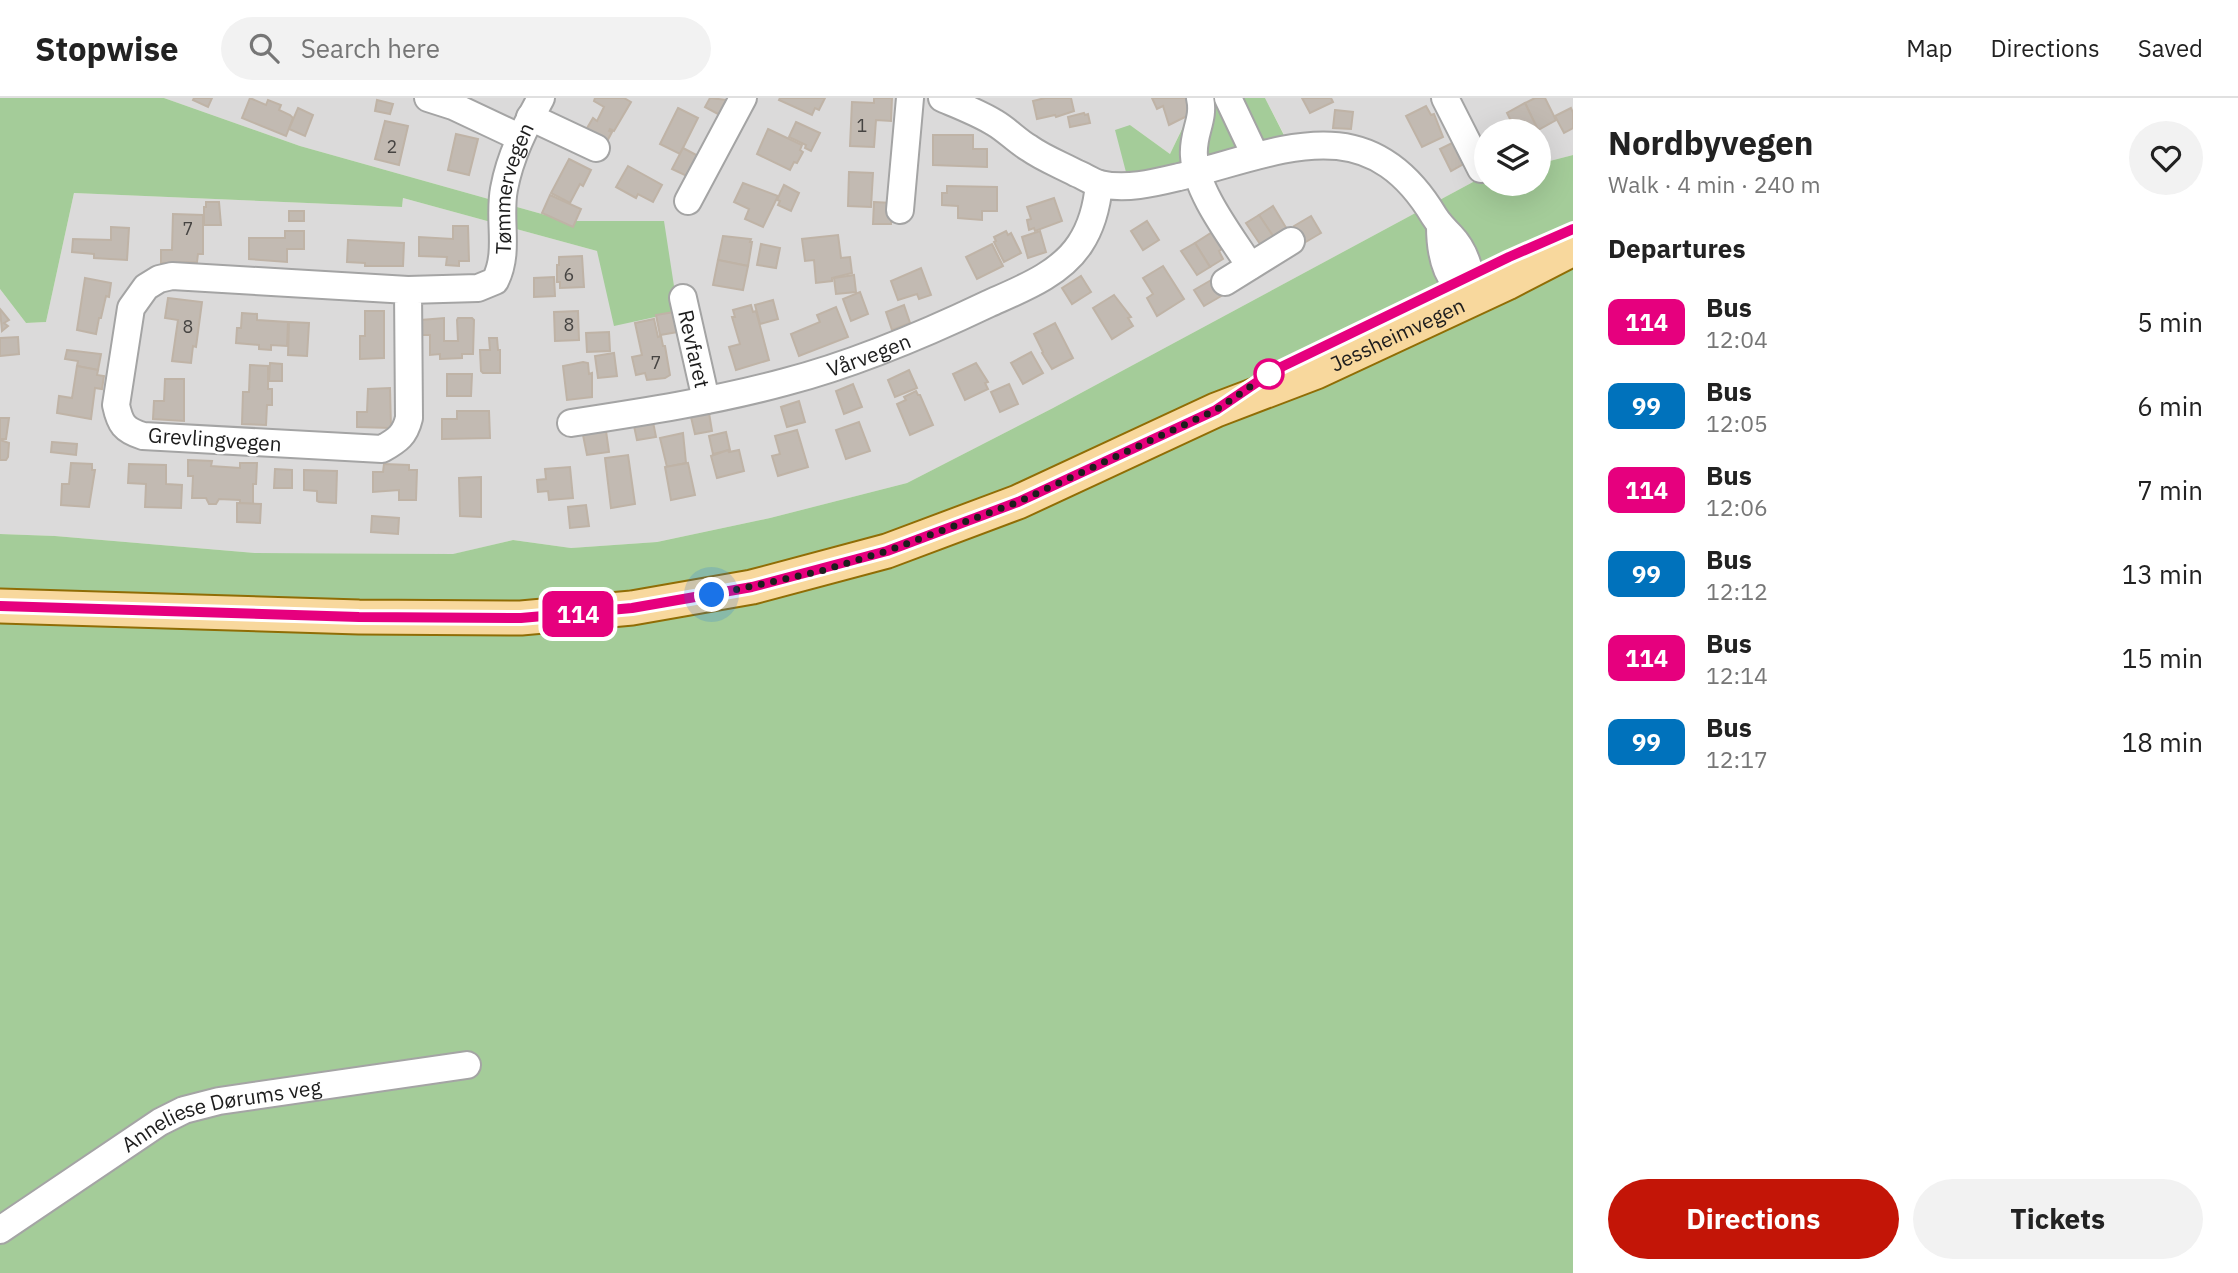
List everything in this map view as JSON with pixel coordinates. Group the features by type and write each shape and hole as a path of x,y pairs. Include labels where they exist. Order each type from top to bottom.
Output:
{"main road":[{"name":"Jessheimvegen","path":"0,606 359,617 507,618 581,614 692,598 821,571 953,528 1018,502 1216,410 1292,383 1573,229"},
{"name":"Jessheimvegen","path":"1466,286 1573,248"}],"street":[{"path":"428,98 453,106 530,117 596,148"},
{"path":"688,201 743,98"},
{"path":"900,210 910,98"},
{"path":"942,98 992,110 1030,149 1099,184 1133,186 1197,173 1255,155 1330,145 1363,151 1381,159 1416,187 1440,226 1460,248 1466,286"},
{"path":"1200,98 1203,110 1194,132 1197,173 1203,190 1250,266"},
{"path":"1228,98 1255,155"},
{"path":"1445,98 1474,155"},
{"name":"Tømmervegen","path":"495,281 503,254 503,190 530,117"},
{"name":"Vårvegen","path":"571,423 706,400 787,382 891,347 1030,285 1059,267 1079,246 1093,219 1099,184"},
{"path":"1226,282 1291,241"},
{"name":"Grevlingvegen","path":"408,290 409,418 406,431 397,441 382,449 143,436 127,431 119,420 116,405 131,308 146,287 159,279 173,276 408,290 478,288 495,281"},
{"name":"Revfaret","path":"683,298 706,400"},
{"name":"Anneliese Dørums veg","path":"0,1230 160,1122 199,1105 467,1065"}],"shaded area":[{"path":"164,98 1194,98 1195,101 1170,154 1130,125 1127,176 1290,146 1265,98 1573,98 1573,155 1551,161 1551,119 1474,119 1473,182 1053,408 907,483 770,518 657,542 571,548 513,540 454,554 255,553 0,534 0,289 26,323 46,322 74,193 402,207 403,198 597,251 678,312 567,221 300,146"}],"green space":[{"path":"0,98 164,98 300,146 567,221 664,221 678,312 614,326 597,251 403,198 402,207 74,193 46,322 26,323 0,289"},
{"path":"1194,98 1265,98 1290,147 1127,176 1115,130 1130,125 1170,154 1195,102"},
{"path":"1573,155 1573,1273 0,1273 0,534 255,553 453,554 513,540 571,548 657,542 770,518 907,483 1053,408 1474,181 1474,196 1551,196 1551,161"}],"building":[{"path":"212,98 208,107 193,100"},
{"path":"250,98 266,105 268,100 281,105 279,110 293,118 286,136 242,118"},
{"path":"595,98 624,98 631,102 614,131 610,129 612,132 604,147 583,135 593,118 597,121 604,107 594,101"},
{"path":"710,98 727,100 720,115 705,107"},
{"path":"825,98 819,110 815,108 812,115 779,100"},
{"path":"874,98 892,98 891,121 876,120 874,147 850,146 852,102 874,103"},
{"path":"1071,98 1074,111 1037,119 1033,101"},
{"path":"1152,98 1188,98 1195,112 1169,125 1163,106 1157,109"},
{"path":"1302,98 1331,98 1333,102 1310,113"},
{"path":"1535,98 1545,98 1556,120 1551,123 1551,119 1533,119 1525,103"},
{"path":"377,100 393,104 390,114 375,111"},
{"path":"1525,103 1533,119 1510,119 1507,113"},
{"path":"1426,106 1431,115 1434,114 1443,137 1422,147 1406,116"},
{"path":"298,108 313,115 305,136 289,129"},
{"path":"678,108 698,118 680,154 660,144"},
{"path":"1571,108 1573,128 1564,133 1555,116"},
{"path":"1335,110 1353,112 1351,129 1333,128"},
{"path":"1088,114 1090,123 1070,127 1068,117"},
{"path":"385,121 408,126 399,165 375,159"},
{"path":"796,122 820,133 811,151 805,148 806,145 789,137"},
{"path":"768,129 802,145 800,150 803,152 790,170 757,154"},
{"path":"456,134 478,139 469,175 448,170"},
{"path":"933,135 973,135 973,149 987,149 987,167 933,165"},
{"path":"1456,141 1467,162 1451,171 1440,149"},
{"path":"683,148 700,157 689,177 672,169"},
{"path":"569,159 591,170 570,203 551,193"},
{"path":"628,166 662,185 653,202 638,194 636,198 616,187"},
{"path":"849,172 873,173 871,207 848,206"},
{"path":"743,183 778,196 763,227 745,219 749,209 734,202"},
{"path":"784,185 799,193 791,211 778,205 780,201 777,200"},
{"path":"947,186 997,187 997,211 982,211 982,220 958,218 958,206 942,205 942,193 947,193"},
{"path":"550,195 581,209 573,227 542,213"},
{"path":"1054,198 1062,221 1035,231 1034,228 1029,230 1027,220 1031,219 1027,207"},
{"path":"206,202 219,202 221,225 204,225"},
{"path":"874,202 892,203 891,224 873,224"},
{"path":"1273,206 1288,231 1275,239 1259,215"},
{"path":"289,211 304,211 304,221 289,221"},
{"path":"173,214 203,215 203,254 198,254 197,262 161,263 161,250 172,250"},
{"path":"1259,215 1275,239 1262,247 1246,223"},
{"path":"1311,216 1321,233 1304,243 1294,226"},
{"path":"1147,221 1159,240 1143,250 1131,231"},
{"path":"453,226 468,226 469,261 459,261 459,266 446,265 447,257 419,256 419,237 453,239"},
{"path":"111,227 129,228 127,260 94,258 94,254 72,252 73,239 111,240"},
{"path":"285,231 304,231 304,249 287,249 287,262 249,259 249,238 285,238"},
{"path":"1006,231 1008,235 1011,233 1021,253 1004,262 994,237"},
{"path":"1040,231 1046,252 1028,258 1022,237"},
{"path":"1214,231 1224,248 1219,251 1223,259 1210,267 1195,243"},
{"path":"838,235 841,258 850,257 852,273 832,278 832,281 816,283 814,260 805,261 802,239"},
{"path":"723,236 751,239 748,266 718,260"},
{"path":"348,240 404,243 403,266 365,266 365,263 347,262"},
{"path":"1195,243 1210,267 1197,275 1181,251"},
{"path":"761,244 780,248 776,268 757,265"},
{"path":"992,244 1003,266 977,279 966,257"},
{"path":"582,256 584,287 560,288 560,282 557,282 559,257"},
{"path":"718,260 748,266 743,290 713,285"},
{"path":"1163,266 1184,299 1157,316 1147,298 1153,294 1143,278"},
{"path":"921,268 931,295 919,299 917,294 898,300 891,281"},
{"path":"854,275 856,292 836,294 834,278"},
{"path":"1081,276 1091,292 1072,304 1062,288"},
{"path":"554,277 555,296 534,297 534,278"},
{"path":"85,278 111,283 96,334 77,330"},
{"path":"1213,279 1223,295 1204,306 1194,290"},
{"path":"860,292 868,314 851,321 843,299"},
{"path":"1114,295 1131,317 1128,318 1133,326 1112,339 1093,308"},
{"path":"168,298 202,302 191,363 172,361 178,320 165,318"},
{"path":"773,300 778,319 760,324 755,305"},
{"path":"751,305 753,312 756,311 769,360 736,370 729,347 740,344 732,317 735,317 733,310"},
{"path":"904,305 910,323 892,330 886,312"},
{"path":"836,307 848,337 799,356 791,334 820,322 817,315"},
{"path":"0,309 9,320 4,323 8,326 2,331"},
{"path":"365,311 384,311 384,358 360,359 360,336 365,336"},
{"path":"578,311 579,340 555,341 554,312"},
{"path":"674,312 678,332 660,335 656,315"},
{"path":"242,313 257,314 257,320 288,322 287,346 271,345 271,350 259,349 259,345 236,343"},
{"path":"444,318 444,341 458,341 458,318 474,320 473,354 462,354 462,358 440,359 440,354 430,355 430,335 421,335 421,320"},
{"path":"654,319 658,337 661,336 665,346 670,375 647,380 645,373 636,375 632,357 642,355 635,323"},
{"path":"289,322 309,323 307,356 288,355"},
{"path":"1055,323 1073,358 1052,369 1034,334"},
{"path":"609,332 610,351 587,352 586,333"},
{"path":"18,337 19,354 0,356 0,338"},
{"path":"489,338 497,338 500,373 481,371 480,350 490,350"},
{"path":"67,350 101,354 98,370 77,366 78,361 65,359"},
{"path":"1031,352 1043,373 1023,384 1011,363"},
{"path":"614,353 617,376 598,378 595,356"},
{"path":"270,363 282,364 282,381 269,381"},
{"path":"588,363 589,374 592,373 592,397 567,400 563,366"},
{"path":"976,363 988,382 985,383 988,389 965,400 953,374"},
{"path":"250,365 268,366 268,389 272,389 272,405 267,405 266,425 242,424 243,392 249,392"},
{"path":"77,366 98,370 97,375 104,376 102,389 95,388 91,419 57,413 59,396 72,398"},
{"path":"909,370 917,388 895,397 888,380"},
{"path":"447,374 472,374 471,396 447,396"},
{"path":"165,379 184,379 184,421 153,419 154,401 164,401"},
{"path":"853,384 862,407 844,414 836,391"},
{"path":"1009,384 1018,404 1000,412 991,392"},
{"path":"390,388 391,428 357,427 357,412 367,412 368,389"},
{"path":"916,391 933,425 910,435 897,404"},
{"path":"799,401 805,422 787,427 781,407"},
{"path":"457,411 489,411 490,438 442,439 442,419 457,419"},
{"path":"709,413 712,431 695,434 691,417"},
{"path":"0,418 9,418 6,439 0,439"},
{"path":"653,422 656,437 637,440 634,426"},
{"path":"859,422 870,451 846,459 836,430"},
{"path":"797,430 808,467 778,476 772,456 780,454 775,436"},
{"path":"606,431 609,452 587,455 583,435"},
{"path":"726,432 730,450 713,454 709,436"},
{"path":"683,433 686,463 667,467 660,438"},
{"path":"0,440 9,443 6,460 0,460"},
{"path":"52,442 77,444 76,455 51,452"},
{"path":"728,450 739,450 744,471 717,478 711,456"},
{"path":"628,455 635,504 611,508 605,458"},
{"path":"188,460 212,461 211,466 240,468 240,463 257,463 253,504 219,499 216,504 209,504 206,498 192,498 193,476 188,476"},
{"path":"71,463 92,464 92,470 95,470 89,507 61,505 62,484 69,484"},
{"path":"688,463 695,495 671,500 665,467"},
{"path":"129,464 166,465 166,484 182,485 181,508 145,507 146,484 128,483"},
{"path":"384,464 409,465 409,470 417,470 416,500 399,500 399,490 373,492 373,472 383,472"},
{"path":"570,467 573,498 549,500 548,491 538,492 537,480 546,479 545,469"},
{"path":"275,469 292,470 292,488 274,488"},
{"path":"304,470 337,471 336,503 319,502 317,491 304,490"},
{"path":"481,477 481,517 460,516 459,478"},
{"path":"237,503 261,504 260,523 237,522"},
{"path":"586,505 589,526 570,528 568,507"},
{"path":"372,516 399,518 398,534 371,532"}],"bus line":[{"name":"114","path":"0,606 359,617 521,618 632,608 752,587 821,571 953,528 1018,502 1216,410 1275,370 1573,229"}],"route":[{"path":"712,595 821,571 953,528 1018,502 1216,410 1275,370 1269,374"}]}
